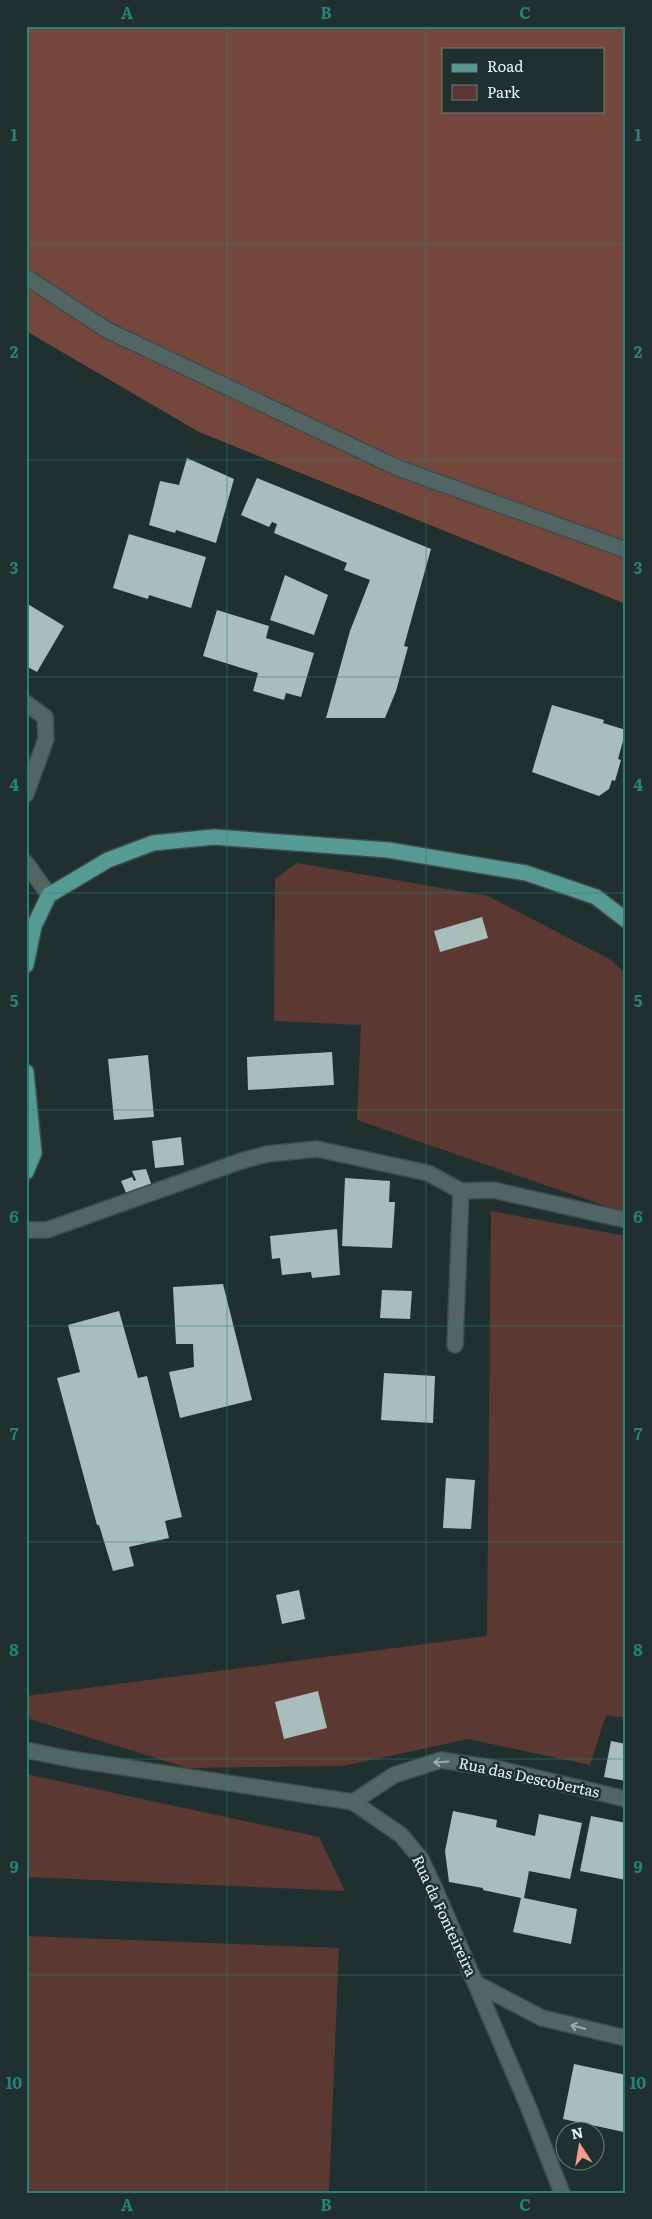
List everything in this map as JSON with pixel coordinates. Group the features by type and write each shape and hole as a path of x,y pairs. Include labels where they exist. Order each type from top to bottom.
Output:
{"main road":[{"path":"26,965 34,926 49,895 108,860 153,843 214,837 388,850 526,872 596,897 626,920"},
{"path":"26,1072 34,1154 26,1172"}],"street":[{"path":"26,277 107,330 398,468 626,550"},
{"path":"26,703 45,717 46,739 26,794"},
{"path":"26,863 49,895"},
{"path":"26,1230 47,1230 241,1161 267,1154 317,1150 428,1173 461,1191 493,1190 626,1220"},
{"path":"455,1345 461,1191"},
{"name":"Rua da Fonteireira","path":"26,1750 70,1759 353,1802 400,1835 421,1859 477,1984 562,2193"},
{"name":"Rua das Descobertas","path":"353,1802 394,1775 441,1760 499,1769 626,1799"},
{"path":"477,1984 542,2018 626,2038"}],"green space":[{"path":"297,863 488,896 611,960 626,974 626,1213 357,1120 361,1025 274,1021 275,879"},
{"path":"491,1211 626,1236 626,1718 606,1715 590,1765 468,1739 343,1766 188,1768 26,1718 26,1696 487,1636"},
{"path":"26,1774 319,1837 345,1891 26,1877"},
{"path":"26,1936 339,1948 329,2193 26,2193"}],"shaded area":[{"path":"26,26 626,26 626,604 199,432 26,331"}],"building":[{"path":"187,458 234,479 216,543 176,530 175,533 149,525 160,481 179,485"},
{"path":"257,478 431,549 404,646 408,647 396,691 385,718 326,718 350,631 370,580 344,570 347,563 274,533 277,524 272,522 269,527 241,515"},
{"path":"129,534 206,557 191,608 149,595 148,599 113,588"},
{"path":"285,575 328,595 314,635 270,620"},
{"path":"26,603 64,626 37,672 26,666"},
{"path":"217,610 269,626 266,638 314,653 301,697 286,693 284,700 253,691 258,673 203,656"},
{"path":"552,705 604,720 603,723 626,730 618,759 621,760 615,781 612,780 609,789 599,796 532,772"},
{"path":"482,917 488,938 440,952 434,931"},
{"path":"332,1052 334,1085 248,1090 247,1057"},
{"path":"148,1055 154,1117 114,1120 108,1059"},
{"path":"181,1137 184,1165 155,1168 152,1141"},
{"path":"146,1169 152,1186 127,1195 121,1181 132,1177 134,1181 136,1180 132,1171"},
{"path":"345,1178 390,1181 389,1202 395,1202 392,1248 342,1246"},
{"path":"337,1229 340,1275 312,1278 311,1272 282,1275 280,1258 272,1259 270,1236"},
{"path":"223,1284 252,1400 180,1418 169,1372 194,1367 193,1344 176,1344 173,1287"},
{"path":"382,1290 412,1291 410,1319 380,1318"},
{"path":"119,1311 138,1378 147,1376 182,1517 165,1521 169,1538 129,1547 134,1566 113,1571 99,1525 97,1525 57,1378 80,1372 68,1325"},
{"path":"384,1373 435,1376 433,1423 381,1420"},
{"path":"446,1478 475,1480 471,1529 443,1528"},
{"path":"299,1590 305,1619 282,1624 276,1595"},
{"path":"318,1691 327,1728 284,1739 275,1702"},
{"path":"611,1741 626,1744 626,1781 604,1777"},
{"path":"453,1811 497,1820 496,1827 535,1836 539,1814 582,1823 570,1879 529,1871 524,1898 577,1909 571,1944 513,1932 521,1898 483,1890 483,1888 449,1882 445,1851"},
{"path":"591,1816 626,1823 626,1880 580,1871"},
{"path":"574,2064 626,2075 624,2132 604,2128 604,2122 577,2122 563,2119"}]}
